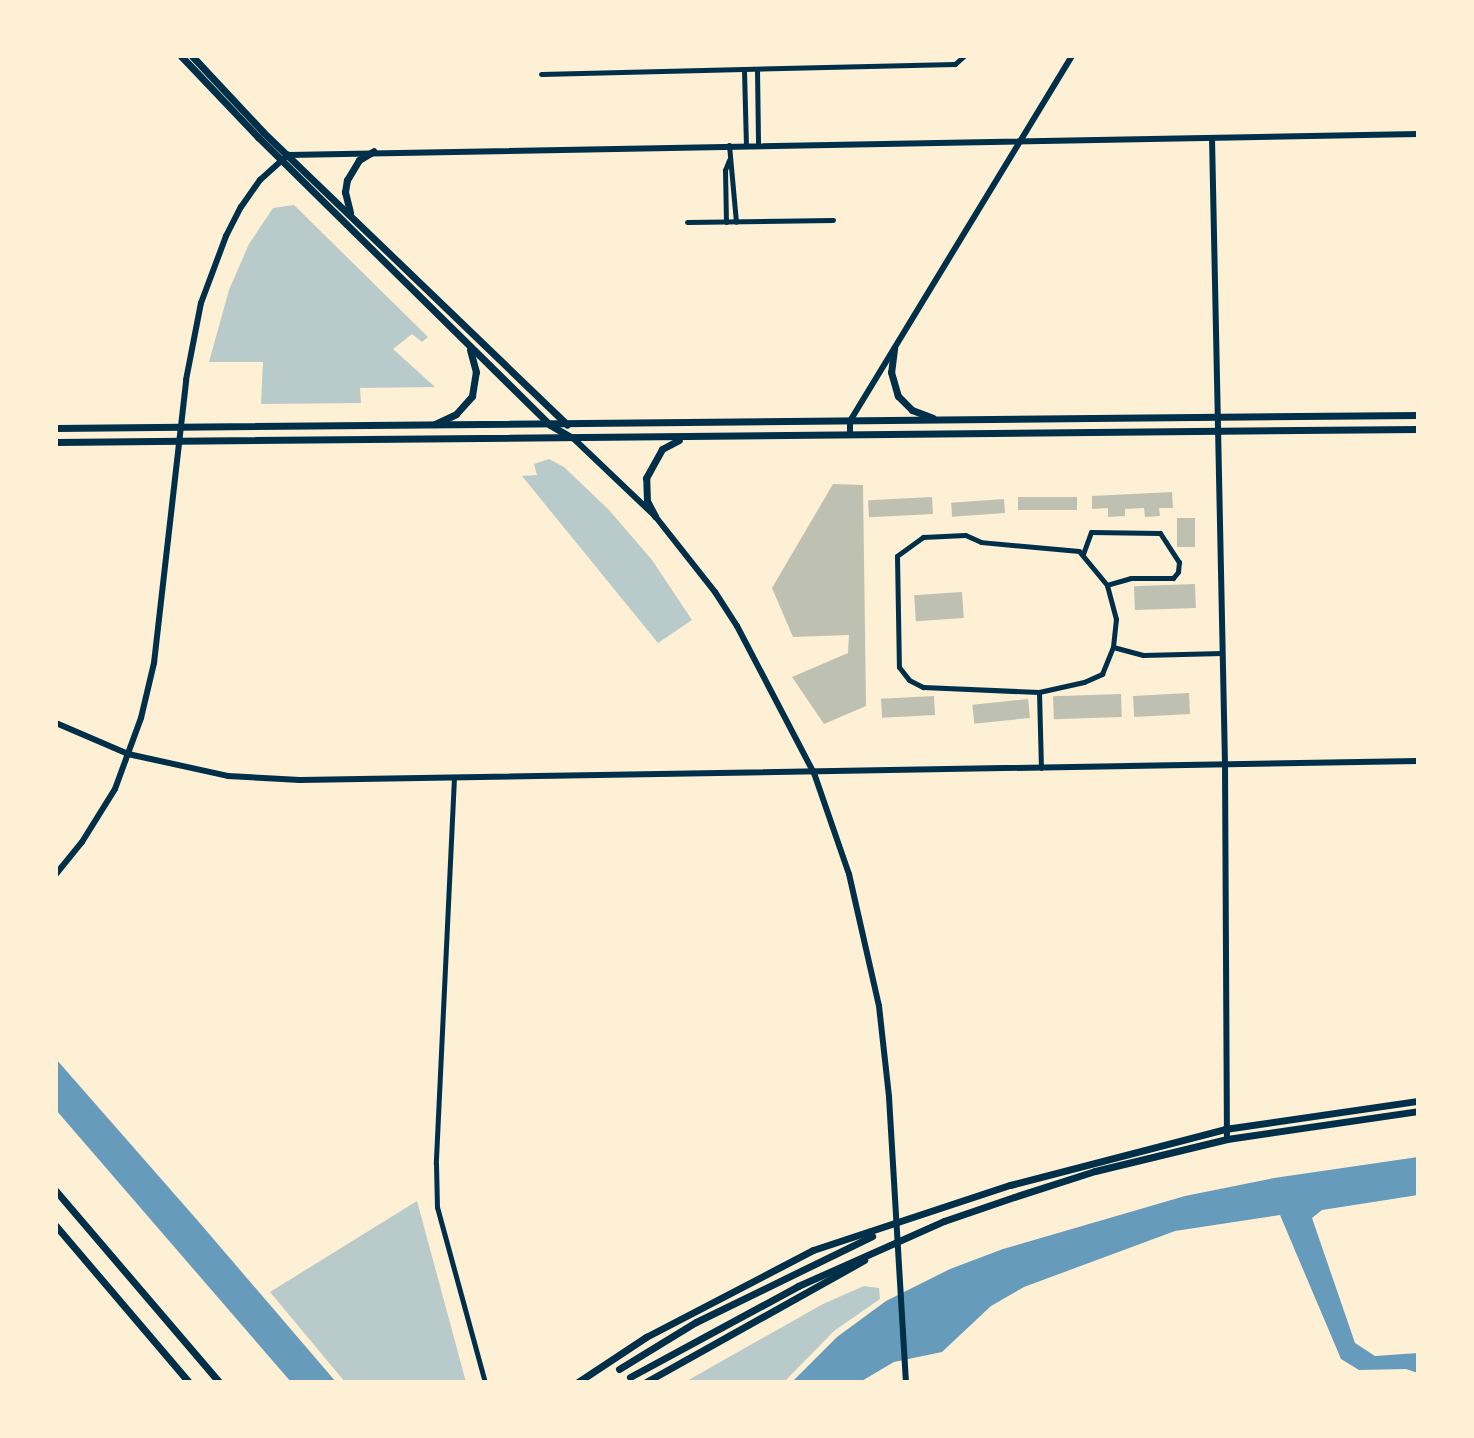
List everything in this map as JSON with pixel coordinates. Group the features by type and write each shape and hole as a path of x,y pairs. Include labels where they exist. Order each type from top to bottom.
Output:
{"main road":[{"path":"181,56 550,425 573,438"},
{"path":"192,56 284,157 353,217 567,425 573,438"},
{"path":"353,217 346,202 347,180 359,160 374,151"},
{"path":"429,426 456,414 472,396 476,372 468,344"},
{"path":"894,349 891,372 898,396 912,410 943,420"},
{"path":"56,428 1418,415"},
{"path":"56,442 1418,429"},
{"path":"655,516 645,488 650,466 662,449 686,437"},
{"path":"578,1382 646,1337 813,1250 1024,1181 1225,1129 1418,1101"},
{"path":"630,1377 771,1299 944,1221 1095,1171 1227,1139 1418,1111"},
{"path":"56,1191 219,1382"},
{"path":"619,1369 731,1304 896,1225"},
{"path":"56,1226 189,1382"},
{"path":"646,1382 796,1301 897,1240"}],"street":[{"path":"541,74 955,64 964,56"},
{"path":"850,435 850,421 1072,56"},
{"path":"757,69 758,144"},
{"path":"744,70 746,145"},
{"path":"56,874 82,842 115,789 154,663 191,347 214,265 241,207 284,157 374,151 1418,134"},
{"path":"1212,138 1215,431 1225,765 1227,1139"},
{"path":"726,222 725,170 729,145"},
{"path":"729,159 734,170 736,222"},
{"path":"687,222 833,220"},
{"path":"573,438 655,516 686,553 737,626 814,773 849,874 879,1006 906,1382"},
{"path":"1083,554 1091,532 1160,533 1179,562 1178,572 1173,578 1131,578 1107,585"},
{"path":"965,535 981,542 1061,547 1083,554 1107,585 1116,619 1113,647 1102,674 1084,682 1039,692 923,687 909,680 899,667 897,556 923,537 965,535"},
{"path":"1113,647 1143,655 1222,653"},
{"path":"1039,692 1041,768"},
{"path":"56,723 128,754 228,776 300,780 1418,761"},
{"path":"454,777 437,1207 485,1382"}],"shaded area":[{"path":"294,205 428,337 422,342 412,334 393,349 435,387 360,388 361,403 261,404 263,362 209,362 229,290 249,244 273,208"},
{"path":"549,459 564,467 609,510 652,560 692,620 658,643 522,476 537,475 534,464"},
{"path":"417,1201 466,1382 345,1382 270,1292"},
{"path":"864,1286 879,1288 880,1299 834,1331 784,1382 685,1382 823,1304"}],"water":[{"path":"56,1059 336,1382 291,1382 56,1110"},
{"path":"1418,1157 1418,1195 1322,1210 1312,1218 1355,1343 1375,1356 1418,1353 1418,1373 1406,1369 1359,1370 1341,1359 1280,1215 1175,1231 1024,1287 991,1306 942,1352 894,1362 860,1382 792,1382 837,1337 886,1301 950,1269 1003,1249 1185,1196 1274,1178"}],"building":[{"path":"833,484 863,485 866,706 824,724 792,677 848,653 849,635 793,637 772,588"},
{"path":"1172,492 1173,508 1159,508 1160,516 1145,517 1144,508 1125,509 1125,516 1108,517 1108,508 1092,509 1092,496"},
{"path":"932,497 933,514 869,517 868,500"},
{"path":"1018,497 1077,497 1077,510 1018,510"},
{"path":"1004,499 1005,513 952,517 951,503"},
{"path":"1177,518 1195,518 1195,547 1177,547"},
{"path":"1195,584 1196,608 1135,610 1134,586"},
{"path":"962,592 964,618 916,621 914,595"},
{"path":"1189,693 1190,714 1134,717 1133,696"},
{"path":"1121,694 1122,717 1054,719 1053,696"},
{"path":"934,696 935,715 882,718 881,699"},
{"path":"1028,699 1030,718 974,724 972,705"}]}
